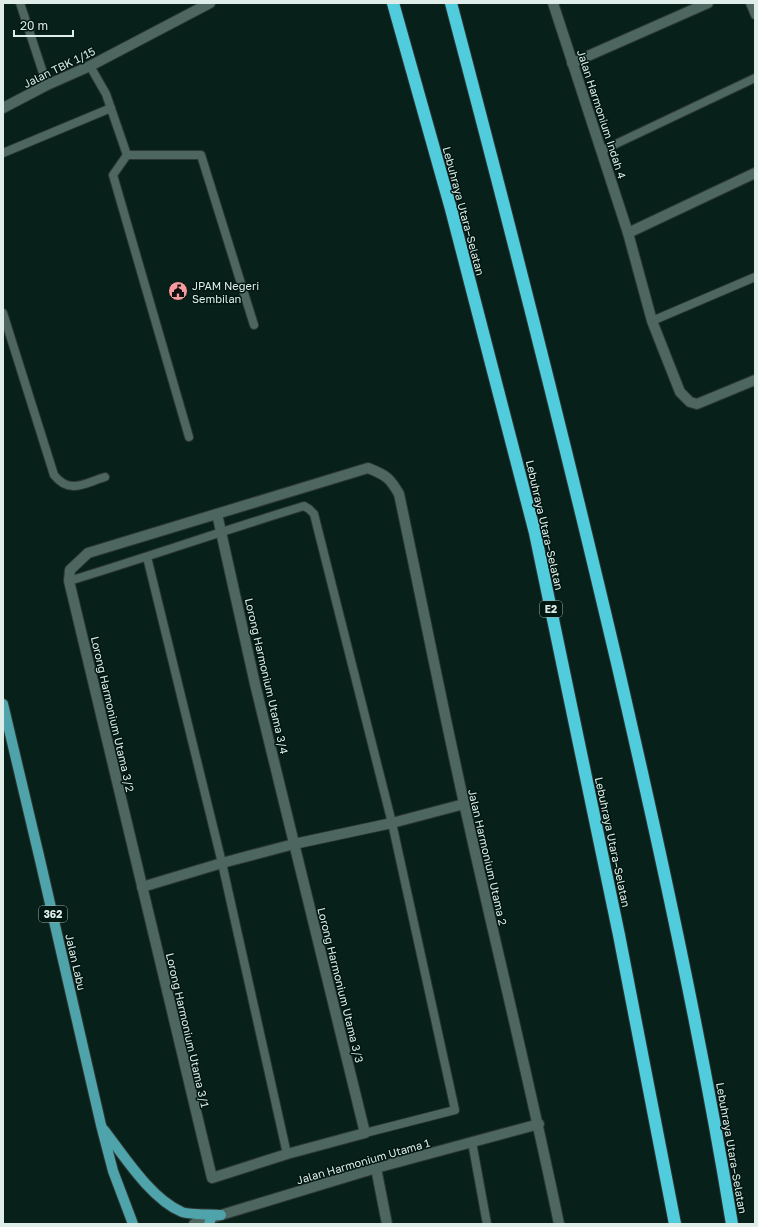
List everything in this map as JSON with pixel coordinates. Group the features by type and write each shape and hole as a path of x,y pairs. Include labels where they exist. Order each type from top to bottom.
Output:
{"highway":[{"name":"Lebuhraya Utara–Selatan","path":"393,3 451,209 535,533 619,934 675,1224"},
{"name":"Lebuhraya Utara–Selatan","path":"451,3 514,239 582,512 651,807 714,1116 732,1224"}],"main road":[{"name":"Jalan Labu","path":"3,704 101,1125 113,1171 131,1223"},
{"path":"101,1125 145,1184 164,1201 182,1212 214,1219"}],"street":[{"name":"Jalan TBK 1/15","path":"3,108 90,66 210,3"},
{"name":"Jalan Harmonium Indah 4","path":"553,3 628,233 652,322 680,392 690,402 697,404 755,380"},
{"path":"572,63 708,3"},
{"path":"628,233 755,173"},
{"name":"Jalan Harmonium Utama 2","path":"217,514 368,468 382,473 392,482 399,494 464,804 500,964 539,1124 560,1224"},
{"path":"69,581 70,570 88,553 217,514"},
{"name":"Lorong Harmonium Utama 3/4","path":"217,514 255,684 294,844"},
{"name":"Lorong Harmonium Utama 3/2","path":"69,581 142,888"},
{"path":"142,888 222,863 294,844 392,823 464,804"},
{"name":"Lorong Harmonium Utama 3/3","path":"294,844 365,1133"},
{"name":"Lorong Harmonium Utama 3/1","path":"142,888 212,1178 287,1154"},
{"name":"Jalan Harmonium Utama 1","path":"194,1224 376,1168 539,1124"},
{"path":"287,1154 365,1133"},
{"path":"376,1168 387,1224"}],"lane":[{"path":"20,3 47,86"},
{"path":"750,3 755,15"},
{"path":"90,66 106,94 127,155"},
{"path":"602,151 755,78"},
{"path":"3,153 111,108"},
{"path":"127,155 201,155 254,325"},
{"path":"127,155 113,175 189,437"},
{"path":"652,322 755,276"},
{"path":"3,313 54,475 64,485 72,487 105,477"},
{"path":"69,581 304,506 310,508 314,514 392,823 454,1110 365,1133"},
{"path":"147,557 222,863 287,1154"},
{"path":"472,1142 487,1224"}],"place":[{"name":"JPAM Negeri Sembilan","path":"178,291"}]}
